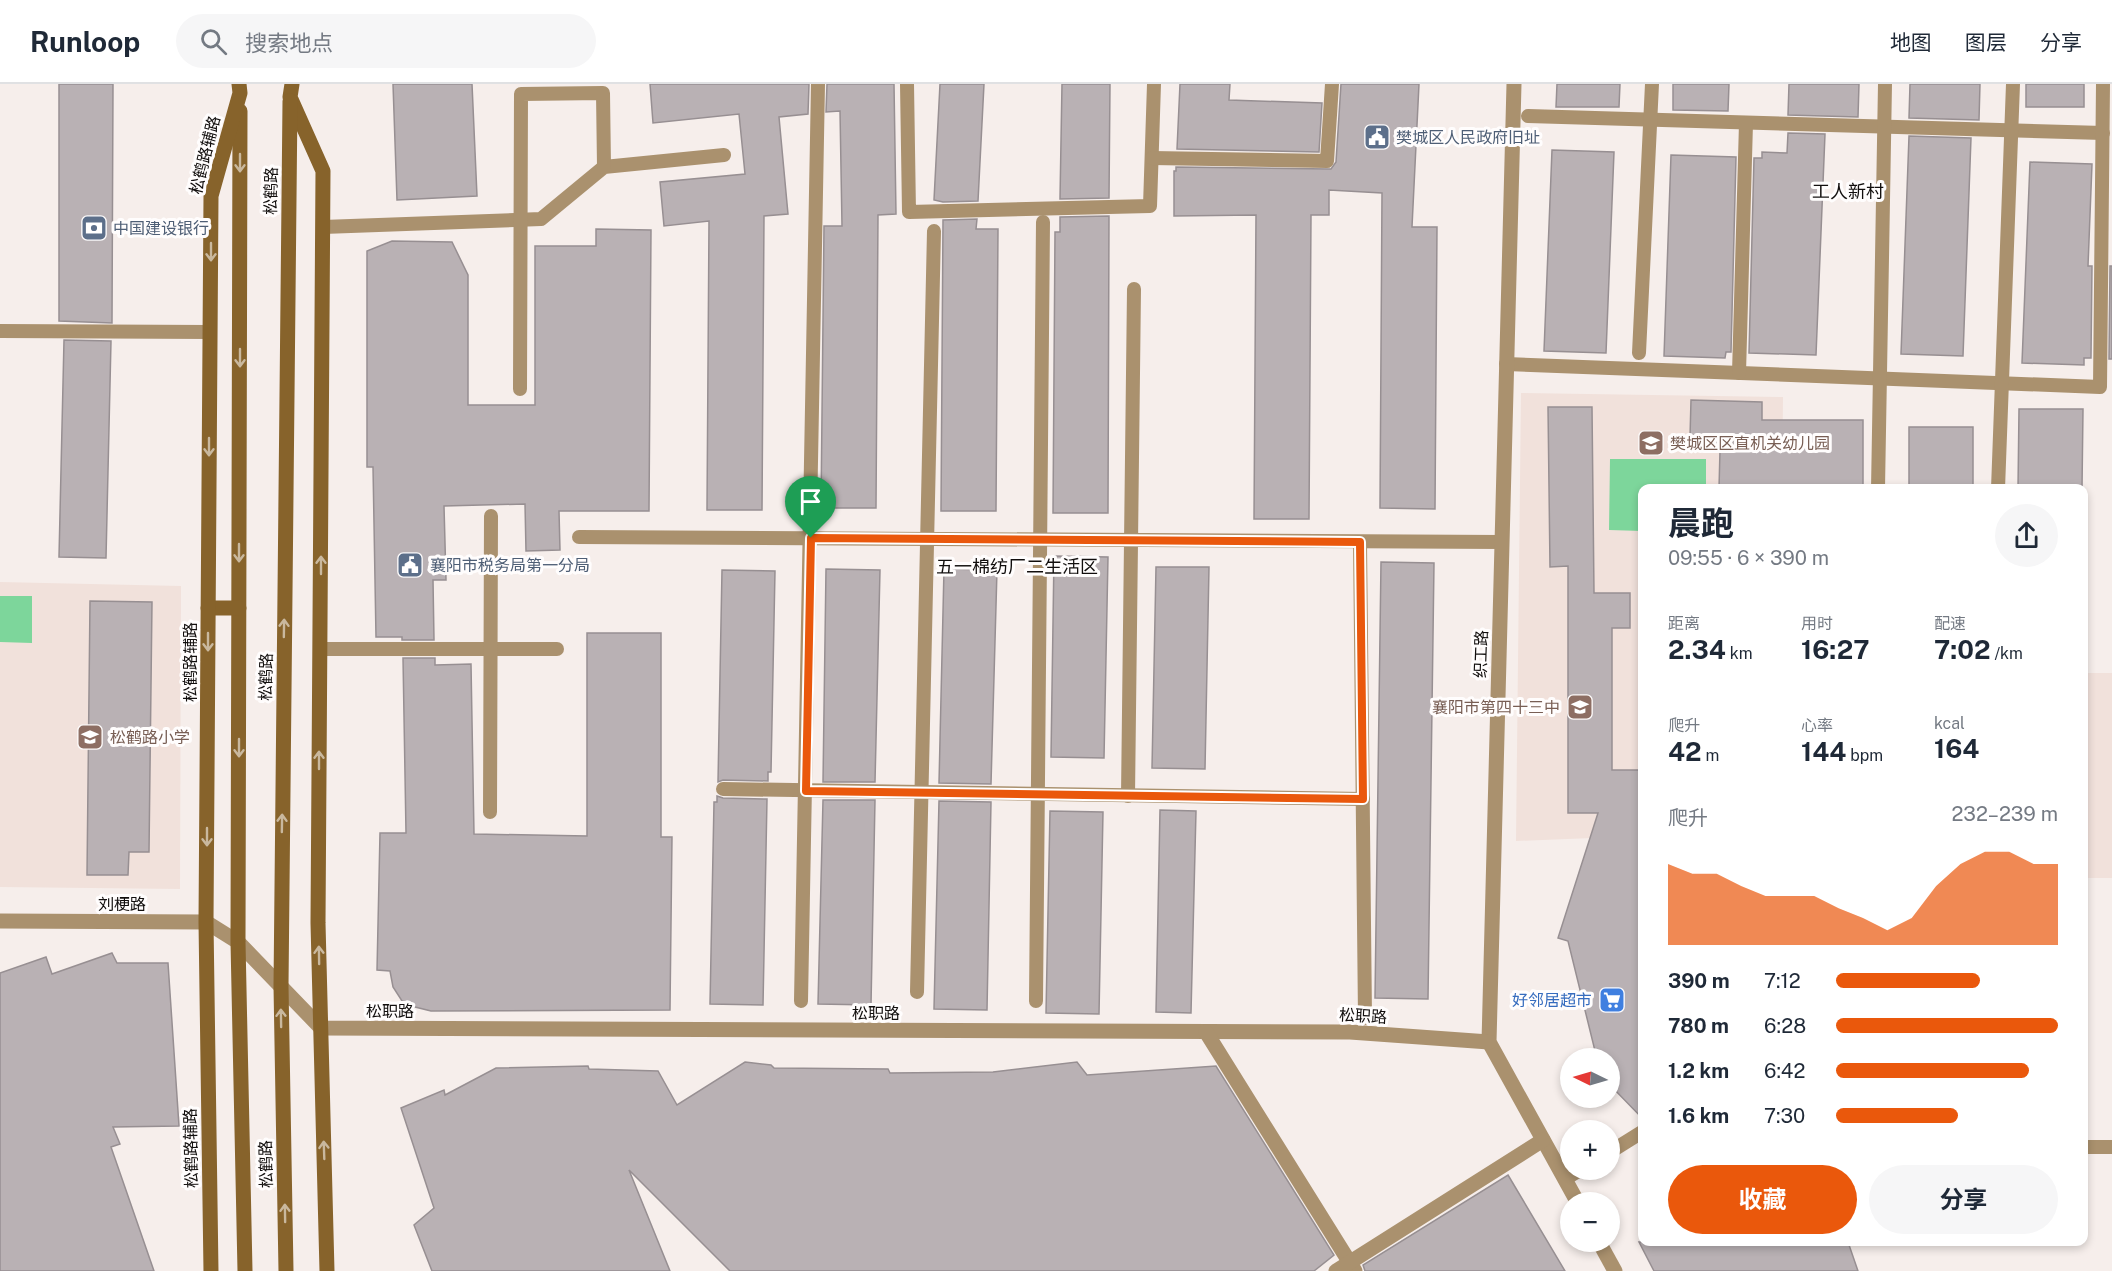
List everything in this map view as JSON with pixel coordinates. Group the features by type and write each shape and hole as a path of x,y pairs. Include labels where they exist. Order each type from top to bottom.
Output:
{"street":[{"name":"织工路","path":"1489,1042 1514,84"},
{"name":"松鹤路辅路","path":"211,1271 206,922 211,196 240,87"},
{"name":"松鹤路","path":"240,87 238,942 245,1271"},
{"name":"松鹤路","path":"286,1271 281,986 291,88"},
{"path":"291,88 323,171 318,923 327,1271"},
{"path":"208,608 239,608"},
{"name":"刘梗路","path":"0,921 206,922"},
{"path":"206,922 238,942 321,1028"},
{"name":"松职路","path":"321,1028 1350,1032 1489,1042"},
{"path":"1206,1032 1353,1266"},
{"path":"1489,1042 1560,1170"},
{"path":"1336,1271 1353,1266 1543,1140"},
{"path":"1605,1252 1615,1271"}],"lane":[{"path":"801,1001 818,84"},
{"path":"908,84 909,213 1150,206 1154,84"},
{"path":"1152,158 1327,161 1332,84"},
{"path":"1639,353 1652,84"},
{"path":"1878,484 1885,84"},
{"path":"1998,484 2013,84"},
{"path":"1506,364 2100,387 2103,84"},
{"path":"520,389 521,94 603,93 604,167"},
{"path":"1528,116 2103,133"},
{"path":"1739,374 1746,123"},
{"path":"323,227 541,219 604,167 724,155"},
{"path":"1036,1001 1043,222"},
{"path":"917,992 934,231"},
{"path":"1128,796 1134,289"},
{"path":"0,331 210,332"},
{"path":"490,812 491,516"},
{"path":"579,537 1502,542"},
{"path":"1360,542 1365,1018"},
{"path":"320,649 557,649"},
{"path":"723,789 1363,799"},
{"path":"1620,1146 1638,1134"},
{"path":"2088,1147 2112,1147"}],"shaded area":[{"path":"1521,393 1783,397 1782,484 1638,484 1638,836 1516,841"},
{"name":"松鹤路小学","path":"0,582 181,586 180,889 0,887"},
{"path":"2088,673 2112,673 2112,878 2088,878"}],"green space":[{"path":"1610,459 1706,459 1706,484 1638,484 1638,531 1609,530"},
{"path":"0,596 32,596 32,643 0,642"}],"building":[{"path":"59,84 113,84 112,323 59,321"},
{"path":"393,84 472,84 477,196 397,200"},
{"path":"650,84 809,84 808,114 779,117 788,214 764,216 762,510 707,510 709,221 664,226 660,182 745,174 739,114 653,123"},
{"path":"827,84 894,84 896,214 878,215 876,508 821,508 824,226 842,226 840,111 826,112"},
{"path":"940,84 984,84 978,201 934,200"},
{"path":"1062,84 1110,84 1109,198 1060,199"},
{"path":"1180,84 1230,84 1229,100 1322,103 1319,152 1177,149"},
{"path":"1341,84 1419,84 1412,227 1437,227 1435,509 1380,508 1382,193 1329,190 1329,215 1311,215 1309,519 1254,519 1256,215 1174,216 1174,171 1176,167 1331,169 1336,162"},
{"path":"1557,84 1620,84 1619,107 1556,107"},
{"path":"1673,84 1729,84 1728,111 1673,110"},
{"path":"1789,84 1859,84 1858,117 1788,115"},
{"path":"1910,84 1980,84 1979,120 1909,118"},
{"path":"2026,84 2084,84 2084,107 2026,107"},
{"path":"1788,133 1825,134 1816,355 1749,353 1754,158 1762,158 1762,152 1787,153"},
{"path":"1909,136 1971,138 1963,356 1901,354"},
{"path":"1552,150 1614,152 1606,353 1544,351"},
{"path":"1671,155 1736,157 1731,352 1726,352 1725,358 1664,356"},
{"path":"2030,162 2092,164 2088,266 2092,266 2091,358 2084,358 2084,365 2022,363"},
{"path":"1109,216 1108,513 1053,513 1055,232 1060,232 1060,217"},
{"path":"977,219 976,229 998,229 996,511 941,511 943,220"},
{"path":"596,229 651,230 649,511 559,511 560,550 526,551 525,504 444,506 446,580 433,580 434,640 376,637 373,467 367,467 367,251 392,241 452,242 468,275 468,405 535,405 535,246 596,246"},
{"path":"2110,266 2112,266 2112,359 2109,359"},
{"path":"64,340 111,341 106,558 59,557"},
{"path":"1691,400 1762,402 1762,420 1863,420 1863,484 1719,484 1720,450 1707,449 1708,438 1690,437"},
{"path":"1548,407 1592,407 1594,593 1630,593 1630,628 1612,628 1612,770 1638,770 1638,1114 1620,1095 1620,1048 1594,1048 1568,941 1558,938 1598,813 1568,813 1568,566 1550,567"},
{"path":"2019,409 2083,409 2082,484 2018,484"},
{"path":"1909,427 1973,427 1973,484 1909,484"},
{"path":"1054,556 1108,557 1104,758 1051,757"},
{"path":"1381,562 1434,563 1428,999 1375,998"},
{"path":"1156,567 1209,567 1205,769 1152,768"},
{"path":"826,569 880,570 875,782 823,782"},
{"path":"944,569 997,570 991,784 939,783"},
{"path":"722,570 775,571 771,772 768,772 768,781 723,780 718,782"},
{"path":"90,601 152,602 149,852 129,852 128,875 87,875"},
{"path":"587,633 661,633 661,837 672,837 670,1010 431,1011 402,1001 393,987 390,971 377,970 380,833 406,833 403,658 435,658 435,665 471,664 474,834 587,836"},
{"path":"717,796 767,799 763,1005 710,1004 714,802 717,802"},
{"path":"823,800 875,800 871,1005 818,1004"},
{"path":"939,801 991,802 987,1010 934,1009"},
{"path":"1160,810 1196,811 1191,1013 1156,1012"},
{"path":"1050,811 1103,812 1099,1014 1046,1013"},
{"path":"112,953 117,963 168,963 179,1126 113,1127 120,1144 111,1147 154,1271 0,1271 0,973 46,957 52,974"},
{"path":"745,1062 771,1065 774,1068 888,1069 890,1073 993,1072 1077,1062 1087,1075 1216,1066 1334,1255 1314,1271 730,1271 629,1170 670,1271 432,1271 414,1225 434,1208 401,1108 444,1090 445,1095 496,1068 588,1066 589,1069 658,1071 677,1105"},
{"path":"1508,1175 1565,1271 1365,1271 1363,1265"},
{"path":"1641,1246 1849,1246 1858,1271 1654,1271"}],"place":[{"name":"樊城区人民政府旧址","path":"1377,137"},
{"name":"中国建设银行","path":"94,228"},
{"name":"樊城区区直机关幼儿园","path":"1651,443"},
{"name":"襄阳市税务局第一分局","path":"410,565"},
{"name":"襄阳市第四十三中","path":"1580,707"},
{"name":"松鹤路小学","path":"90,737"},
{"name":"好邻居超市","path":"1612,1000"}],"district":[{"name":"工人新村","path":"1848,191"},
{"name":"五一棉纺厂二生活区","path":"1017,566"}],"route":[{"path":"811,538 1360,542 1363,799 806,791 811,538"}]}
